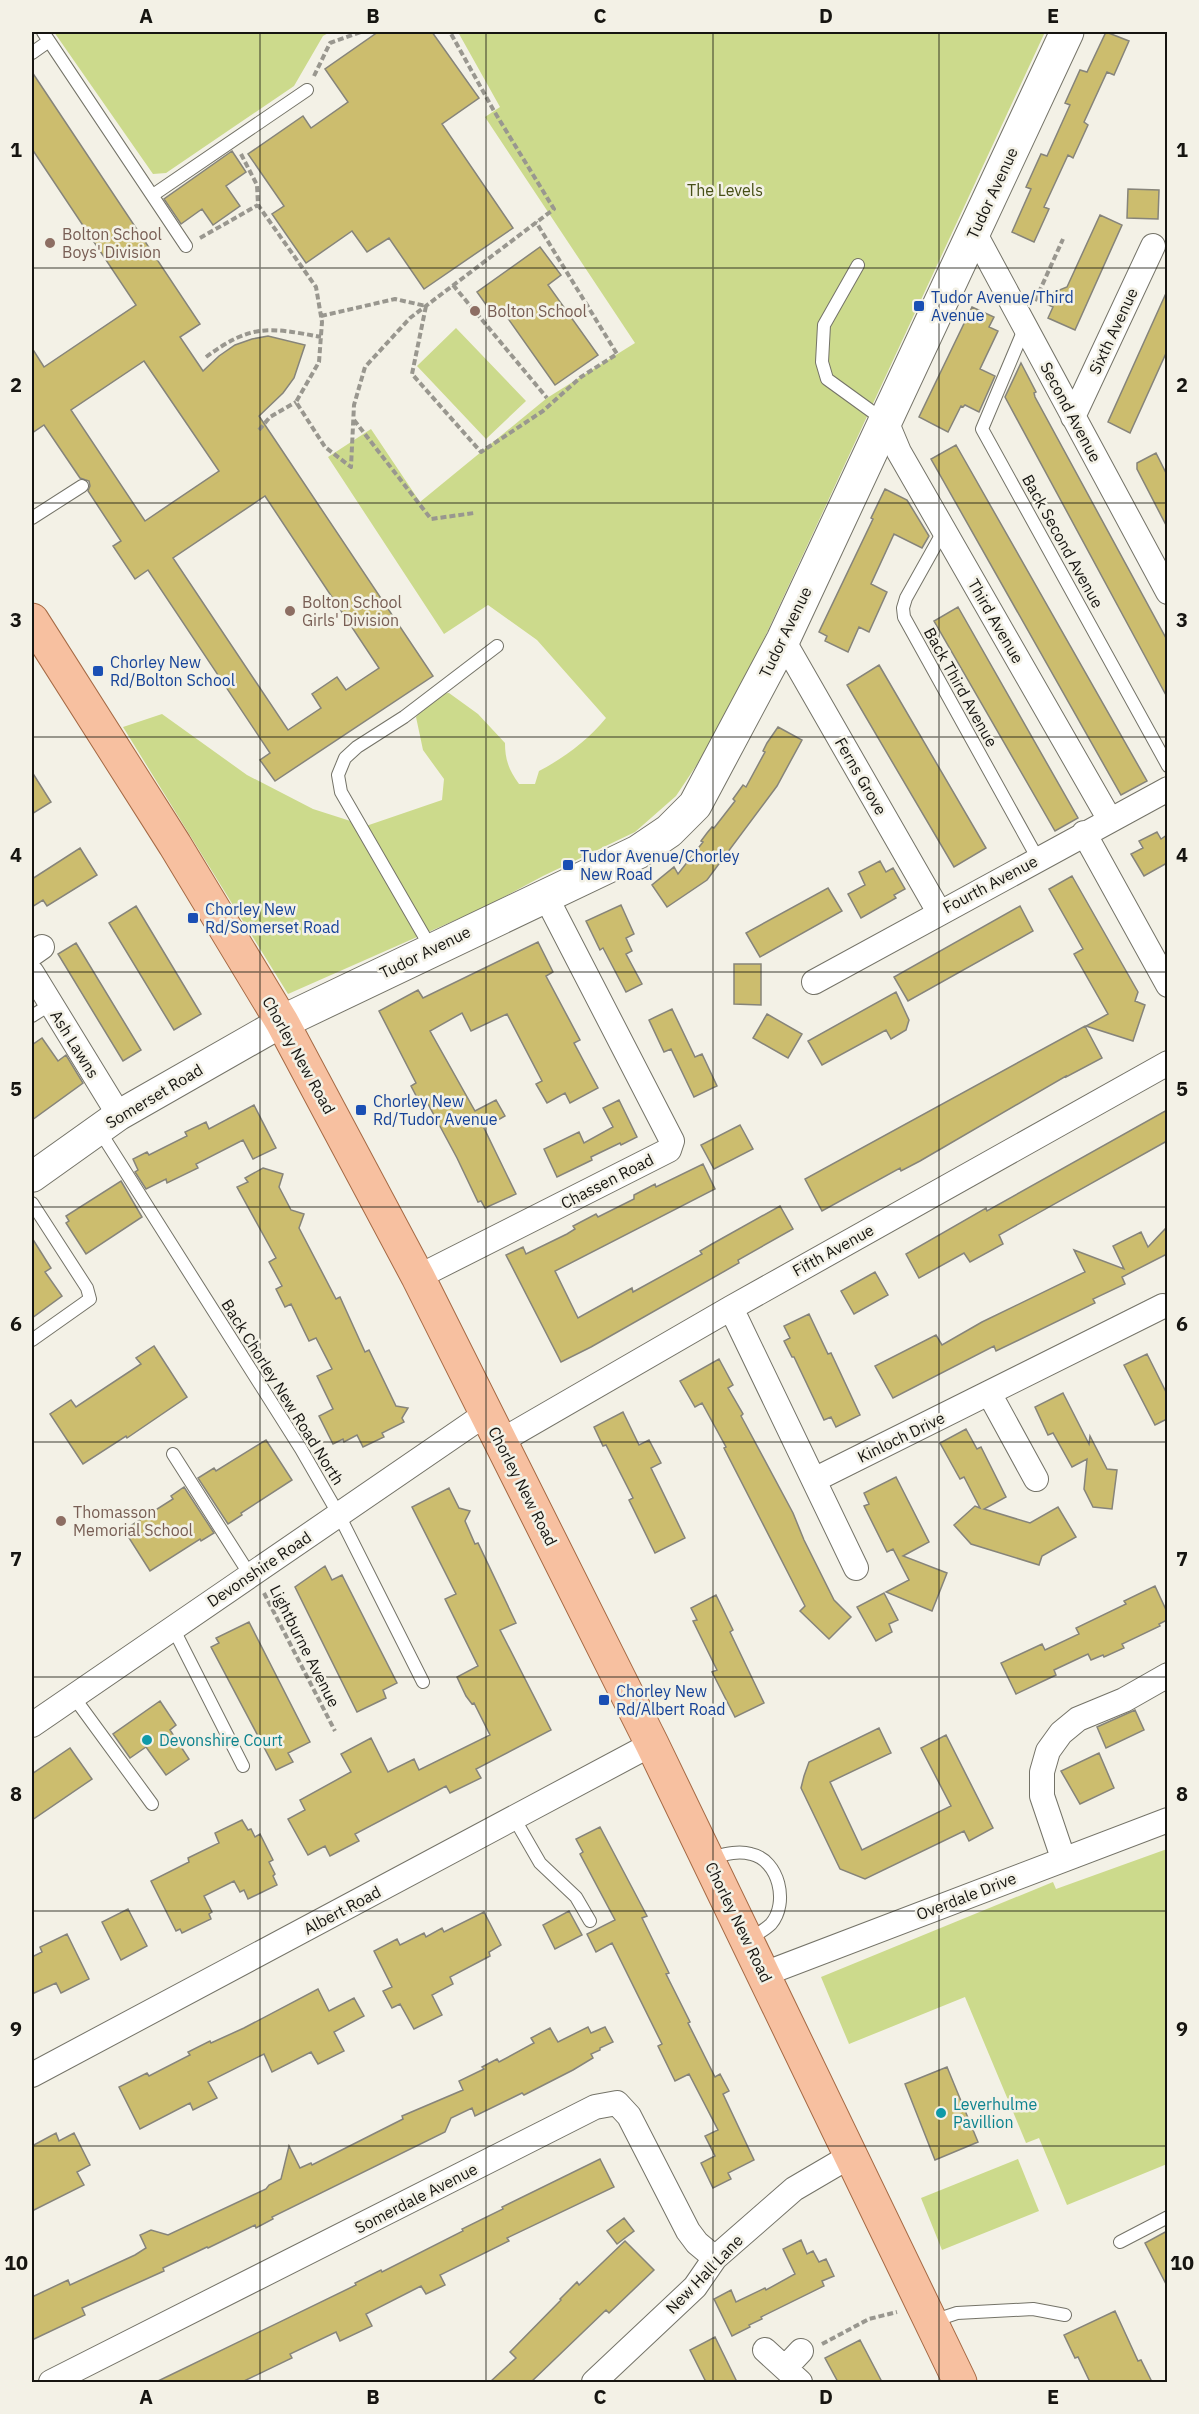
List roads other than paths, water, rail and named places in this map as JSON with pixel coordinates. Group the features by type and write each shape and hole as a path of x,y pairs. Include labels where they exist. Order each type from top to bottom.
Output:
{"main road":[{"name":"Tudor Avenue","path":"282,1022 638,852 669,831 695,805 783,640 1067,32"},
{"name":"Chorley New Road","path":"32,620 175,845 282,1022 418,1277 708,1858 960,2382"}],"street":[{"name":"Second Avenue","path":"974,232 1167,592"},
{"name":"Sixth Avenue","path":"1073,417 1153,246"},
{"name":"Third Avenue","path":"886,421 899,452 1110,820"},
{"name":"Ferns Grove","path":"783,640 939,912"},
{"name":"Fourth Avenue","path":"814,982 1167,789"},
{"path":"1084,833 1167,985"},
{"name":"Chassen Road","path":"418,1277 669,1150 672,1140 545,895"},
{"name":"Ash Lawns","path":"32,973 41,1010 109,1122"},
{"name":"Somerset Road","path":"32,1177 109,1122 282,1022"},
{"name":"Fifth Avenue","path":"501,1442 731,1308 1167,1064"},
{"name":"Kinloch Drive","path":"814,1480 1162,1304"},
{"path":"731,1308 856,1568"},
{"path":"988,1393 1036,1479"},
{"name":"Devonshire Road","path":"32,1725 487,1413"},
{"path":"1064,1858 1048,1819 1042,1796 1042,1772 1048,1751 1061,1733 1078,1719 1124,1700 1167,1675"},
{"name":"Albert Road","path":"32,2075 652,1744"},
{"name":"Overdale Drive","path":"764,1974 1167,1820"},
{"name":"Somerdale Avenue","path":"51,2382 596,2107 612,2102 617,2103 629,2116 688,2231 715,2258"},
{"name":"New Hall Lane","path":"594,2382 695,2287 715,2258 794,2189 852,2155"},
{"path":"765,2350 796,2367"}],"lane":[{"path":"32,53 46,36 186,246"},
{"path":"153,195 306,90"},
{"path":"858,265 824,325 822,362 827,379 886,421"},
{"name":"Back Second Avenue","path":"1024,326 982,429 1167,766"},
{"path":"32,519 82,486"},
{"name":"Back Third Avenue","path":"944,530 906,598 904,617 1038,859"},
{"path":"432,949 341,792 338,775 345,758 357,747 404,717 497,646"},
{"name":"Back Chorley New Road North","path":"109,1122 302,1449 339,1515 423,1682"},
{"path":"32,1203 87,1288 90,1299 32,1340"},
{"path":"173,1454 252,1574"},
{"path":"173,1628 243,1766"},
{"path":"74,1696 152,1804"},
{"path":"514,1818 540,1863 576,1897 590,1922"},
{"path":"708,1858 736,1853 751,1854 764,1860 773,1873 779,1888 781,1903 770,1924 748,1940"},
{"path":"1120,2242 1167,2217"},
{"path":"926,2311 957,2313 1033,2310 1065,2316"}],"place":[{"name":"Bolton School Boys' Division","path":"50,243"},
{"name":"Tudor Avenue/Third Avenue","path":"919,306"},
{"name":"Bolton School","path":"475,311"},
{"name":"Bolton School Girls' Division","path":"290,611"},
{"name":"Chorley New Rd/Bolton School","path":"98,671"},
{"name":"Tudor Avenue/Chorley New Road","path":"568,865"},
{"name":"Chorley New Rd/Somerset Road","path":"193,918"},
{"name":"Chorley New Rd/Tudor Avenue","path":"361,1110"},
{"name":"Thomasson Memorial School","path":"61,1521"},
{"name":"Chorley New Rd/Albert Road","path":"604,1700"},
{"name":"Devonshire Court","path":"147,1740"},
{"name":"Leverhulme Pavillion","path":"941,2113"}],"park label":[{"name":"The Levels","path":"725,190"}]}
